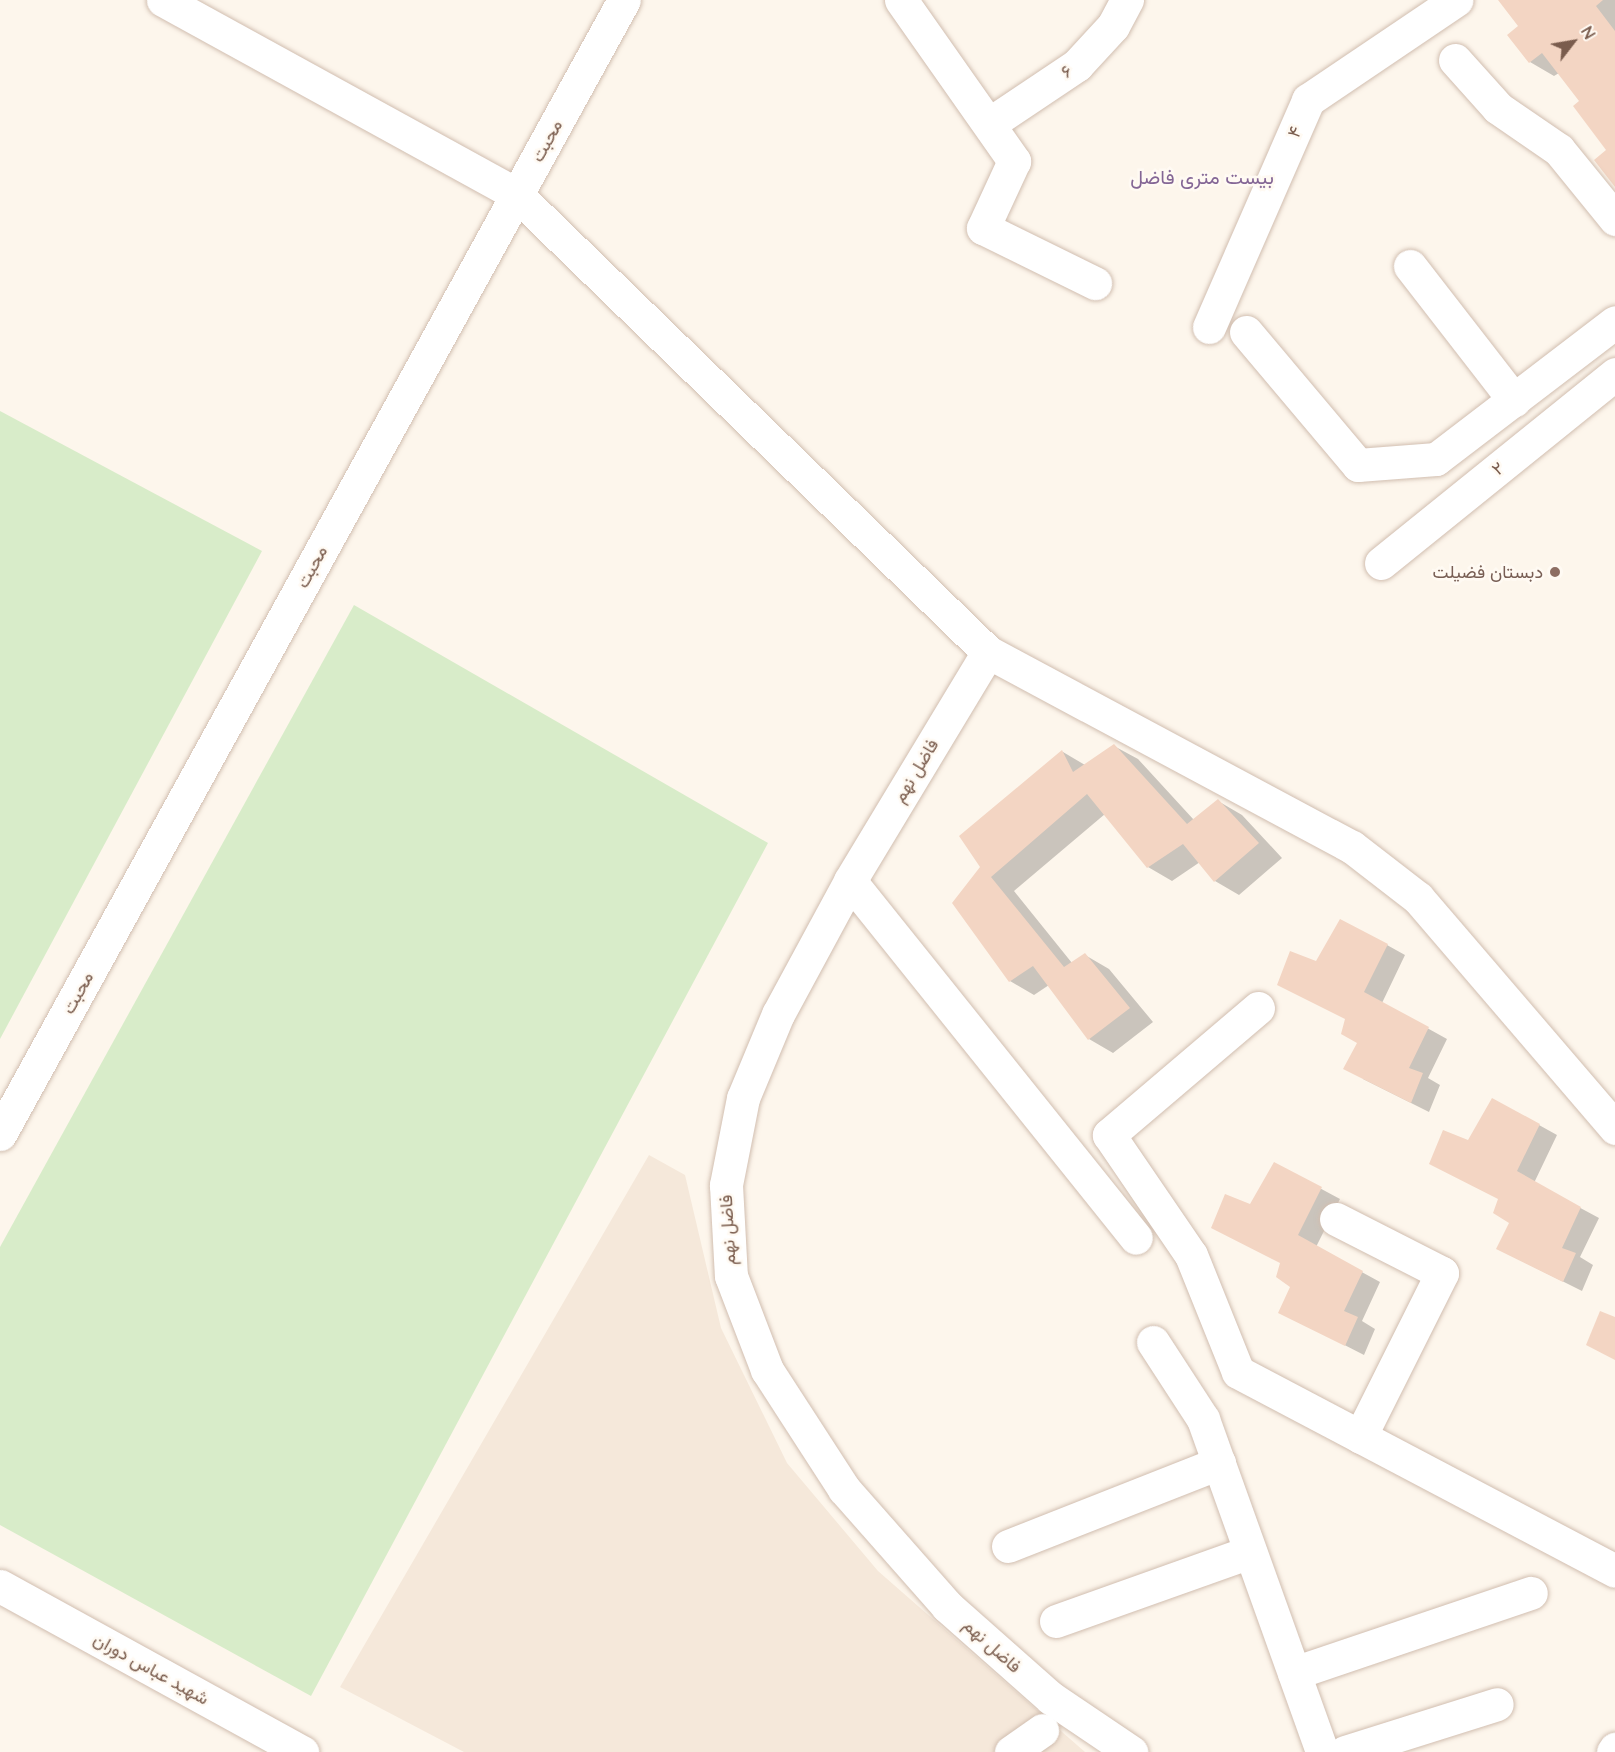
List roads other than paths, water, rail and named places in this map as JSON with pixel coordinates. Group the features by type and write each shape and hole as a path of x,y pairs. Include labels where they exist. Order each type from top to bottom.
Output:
{"street":[{"path":"163,0 517,195 988,652 1352,847 1418,898 1615,1128"},
{"name":"محبت","path":"0,1134 624,0"},
{"path":"901,0 1014,161 983,228 1095,283"},
{"name":"۶","path":"989,124 1077,65 1113,26 1127,0"},
{"name":"۴","path":"1209,327 1308,100 1456,0"},
{"path":"1455,60 1498,108 1559,150 1615,219"},
{"path":"1410,266 1515,400"},
{"path":"1246,332 1358,465 1436,459 1615,322"},
{"name":"۲","path":"1381,563 1615,374"},
{"name":"فاضل نهم","path":"988,652 850,881 778,1014 744,1098 726,1185 731,1276 767,1370 844,1489 947,1606 1051,1698 1131,1752"},
{"path":"850,881 1136,1238"},
{"path":"1258,1008 1109,1135 1191,1255 1238,1372 1615,1571"},
{"path":"1336,1219 1442,1273 1360,1437"},
{"path":"1153,1342 1203,1419 1322,1752"},
{"path":"1008,1546 1219,1463"},
{"path":"1056,1621 1250,1552"},
{"name":"شهید عباس دوران","path":"0,1586 302,1752"},
{"path":"1294,1673 1531,1593"},
{"path":"1345,1752 1497,1704"},
{"path":"1011,1752 1042,1730"}],"place":[{"name":"دبستان فضیلت","path":"1555,572"}],"district":[{"name":"بیست متری فاضل","path":"1202,176"}]}
